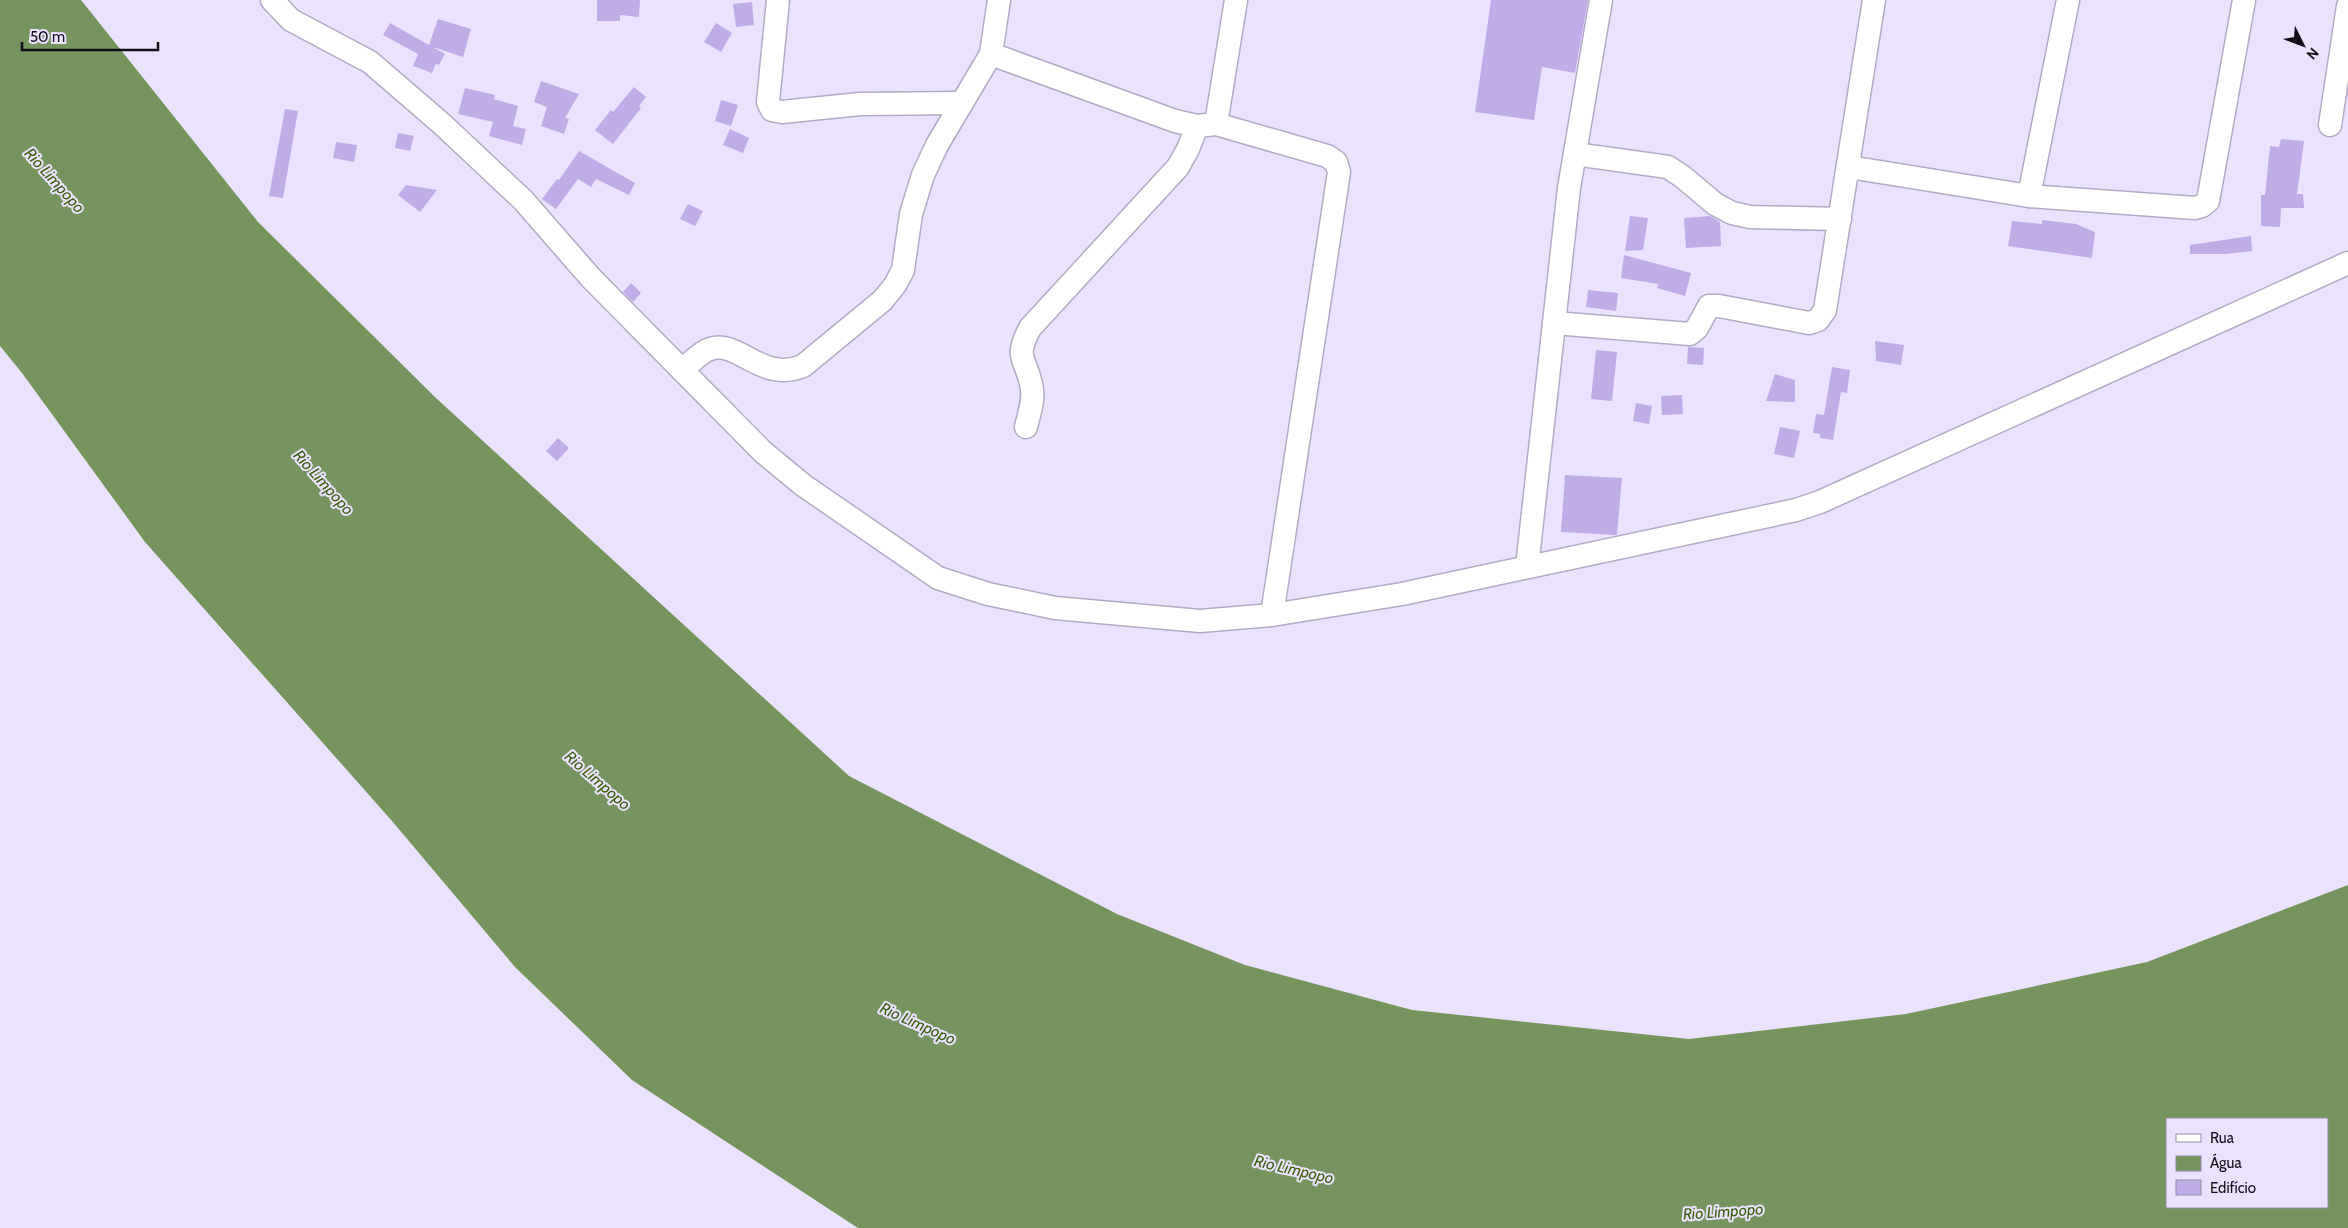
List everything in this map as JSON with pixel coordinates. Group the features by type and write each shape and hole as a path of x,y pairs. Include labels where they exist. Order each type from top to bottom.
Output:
{"street":[{"path":"272,0 291,20 370,62 442,124 523,200 591,278 763,452 803,486 938,578 988,594 1064,609 1200,621 1272,615 1402,594 1796,510 1820,502 2348,263"},
{"path":"778,0 768,102 772,110 782,112 860,104 962,103"},
{"path":"682,370 709,349 721,347 774,371 791,371 803,366 883,300 895,285 902,270 911,214 923,175 937,145 991,54 999,0"},
{"path":"1026,428 1032,401 1031,384 1022,361 1022,343 1030,328 1178,167 1188,149 1207,125 1236,0"},
{"path":"1528,567 1569,188 1601,0"},
{"path":"1554,324 1690,334 1697,328 1710,306 1809,322 1818,320 1825,310 1874,0"},
{"path":"2028,196 2068,0"},
{"path":"1849,166 2028,196 2195,208 2202,206 2208,201 2244,0"},
{"path":"2330,125 2348,6"},
{"path":"991,54 1175,121 1207,125 1327,156 1336,162 1339,172 1272,615"},
{"path":"1575,154 1668,167 1715,204 1732,213 1750,217 1840,219"}],"water":[{"name":"Rio Limpopo","path":"0,0 81,0 258,222 436,398 849,776 1117,914 1245,965 1412,1010 1689,1039 1906,1014 2147,962 2348,885 2348,1228 858,1228 632,1080 515,967 392,821 145,542 22,373 0,346"}],"building":[{"path":"597,0 640,0 639,17 620,15 620,21 597,21"},
{"path":"1491,0 1588,0 1575,73 1542,67 1534,120 1475,112"},
{"path":"752,2 754,25 736,27 733,4"},
{"path":"438,19 471,29 463,57 433,47 445,54 439,65 436,64 432,73 413,66 418,54 383,35 390,23 429,45"},
{"path":"716,23 732,33 721,52 704,42"},
{"path":"541,81 579,94 565,118 569,119 564,134 541,126 547,107 534,102"},
{"path":"634,87 646,97 639,106 641,108 613,144 595,130 611,110 613,112"},
{"path":"465,88 495,95 494,99 518,106 513,126 526,129 522,145 489,136 493,122 458,114"},
{"path":"721,100 738,105 731,126 715,121"},
{"path":"285,109 298,111 283,198 269,196"},
{"path":"730,129 749,138 743,153 723,145"},
{"path":"398,133 414,136 410,151 395,148"},
{"path":"2281,139 2304,141 2297,194 2303,194 2304,208 2281,208 2280,227 2261,226 2261,195 2265,195 2270,146 2279,147"},
{"path":"336,142 357,145 354,162 333,158"},
{"path":"579,151 635,183 629,195 596,179 591,187 578,179 556,209 542,199 557,179 559,180"},
{"path":"406,185 437,190 420,212 398,195"},
{"path":"688,204 703,211 695,226 680,219"},
{"path":"1630,216 1648,218 1643,250 1625,251"},
{"path":"1710,216 1720,222 1721,246 1686,248 1684,218"},
{"path":"2042,220 2076,224 2095,232 2092,258 2008,246 2012,221 2042,224"},
{"path":"2251,236 2252,251 2226,254 2190,254 2190,245"},
{"path":"1624,255 1691,273 1685,296 1657,288 1658,284 1621,278"},
{"path":"631,283 641,293 633,302 623,292"},
{"path":"1588,290 1618,293 1616,311 1586,307"},
{"path":"1875,341 1904,345 1901,365 1876,361"},
{"path":"1688,347 1704,348 1703,365 1687,364"},
{"path":"1596,350 1617,352 1612,401 1591,399"},
{"path":"1832,367 1850,370 1847,393 1841,392 1833,440 1820,438 1820,434 1813,433 1816,414 1824,415"},
{"path":"1775,374 1795,380 1795,402 1766,401"},
{"path":"1682,395 1683,414 1662,415 1661,396"},
{"path":"1636,403 1652,406 1649,424 1633,421"},
{"path":"1780,427 1800,431 1794,458 1774,454"},
{"path":"558,438 569,448 557,461 546,451"},
{"path":"1565,475 1622,478 1617,535 1561,532"}]}
